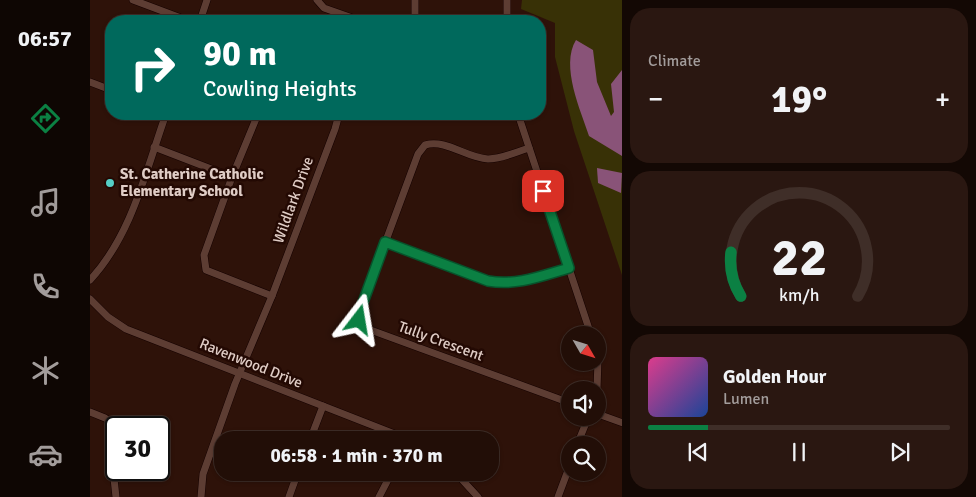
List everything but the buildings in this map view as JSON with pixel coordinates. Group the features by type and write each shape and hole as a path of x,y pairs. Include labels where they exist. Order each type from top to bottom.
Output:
{"street":[{"path":"133,0 173,15"},
{"path":"202,15 208,0"},
{"path":"317,0 324,8 344,15"},
{"path":"415,0 415,15"},
{"path":"506,0 507,15"},
{"path":"90,82 105,88"},
{"path":"90,280 103,266 120,238 164,120"},
{"path":"256,120 232,177 204,255 206,270 272,296"},
{"name":"Wildlark Drive","path":"201,497 203,474 240,372 272,296 335,129 336,120"},
{"path":"520,120 588,326"},
{"name":"Tully Crescent","path":"529,148 488,159 472,156 437,143 425,145 418,154 361,308 359,320 362,325 561,401"},
{"path":"154,147 232,177"},
{"path":"385,242 488,281 502,283 526,281 569,268"},
{"name":"Ravenwood Drive","path":"90,299 108,318 126,329 240,372 386,431"},
{"path":"313,431 323,406"},
{"path":"90,412 105,418"},
{"path":"606,417 622,423"},
{"path":"114,481 116,497"},
{"path":"289,497 295,481"},
{"path":"379,497 387,481"},
{"path":"463,481 478,497"},
{"path":"558,497 564,481"}],"shaded area":[{"path":"522,0 622,0 622,275 574,131 555,57 555,23 546,19 546,15 536,15 521,9"},
{"path":"576,40 593,50 597,82 611,116 614,112 611,84 622,70 622,156 589,136 577,101 571,75 570,62"},
{"path":"597,168 622,173 621,193 598,183"}],"place":[{"name":"St. Catherine Catholic Elementary School","path":"110,183"}],"route":[{"path":"359,320 359,314 385,242 488,281 502,283 526,281 569,268 543,191"}]}
